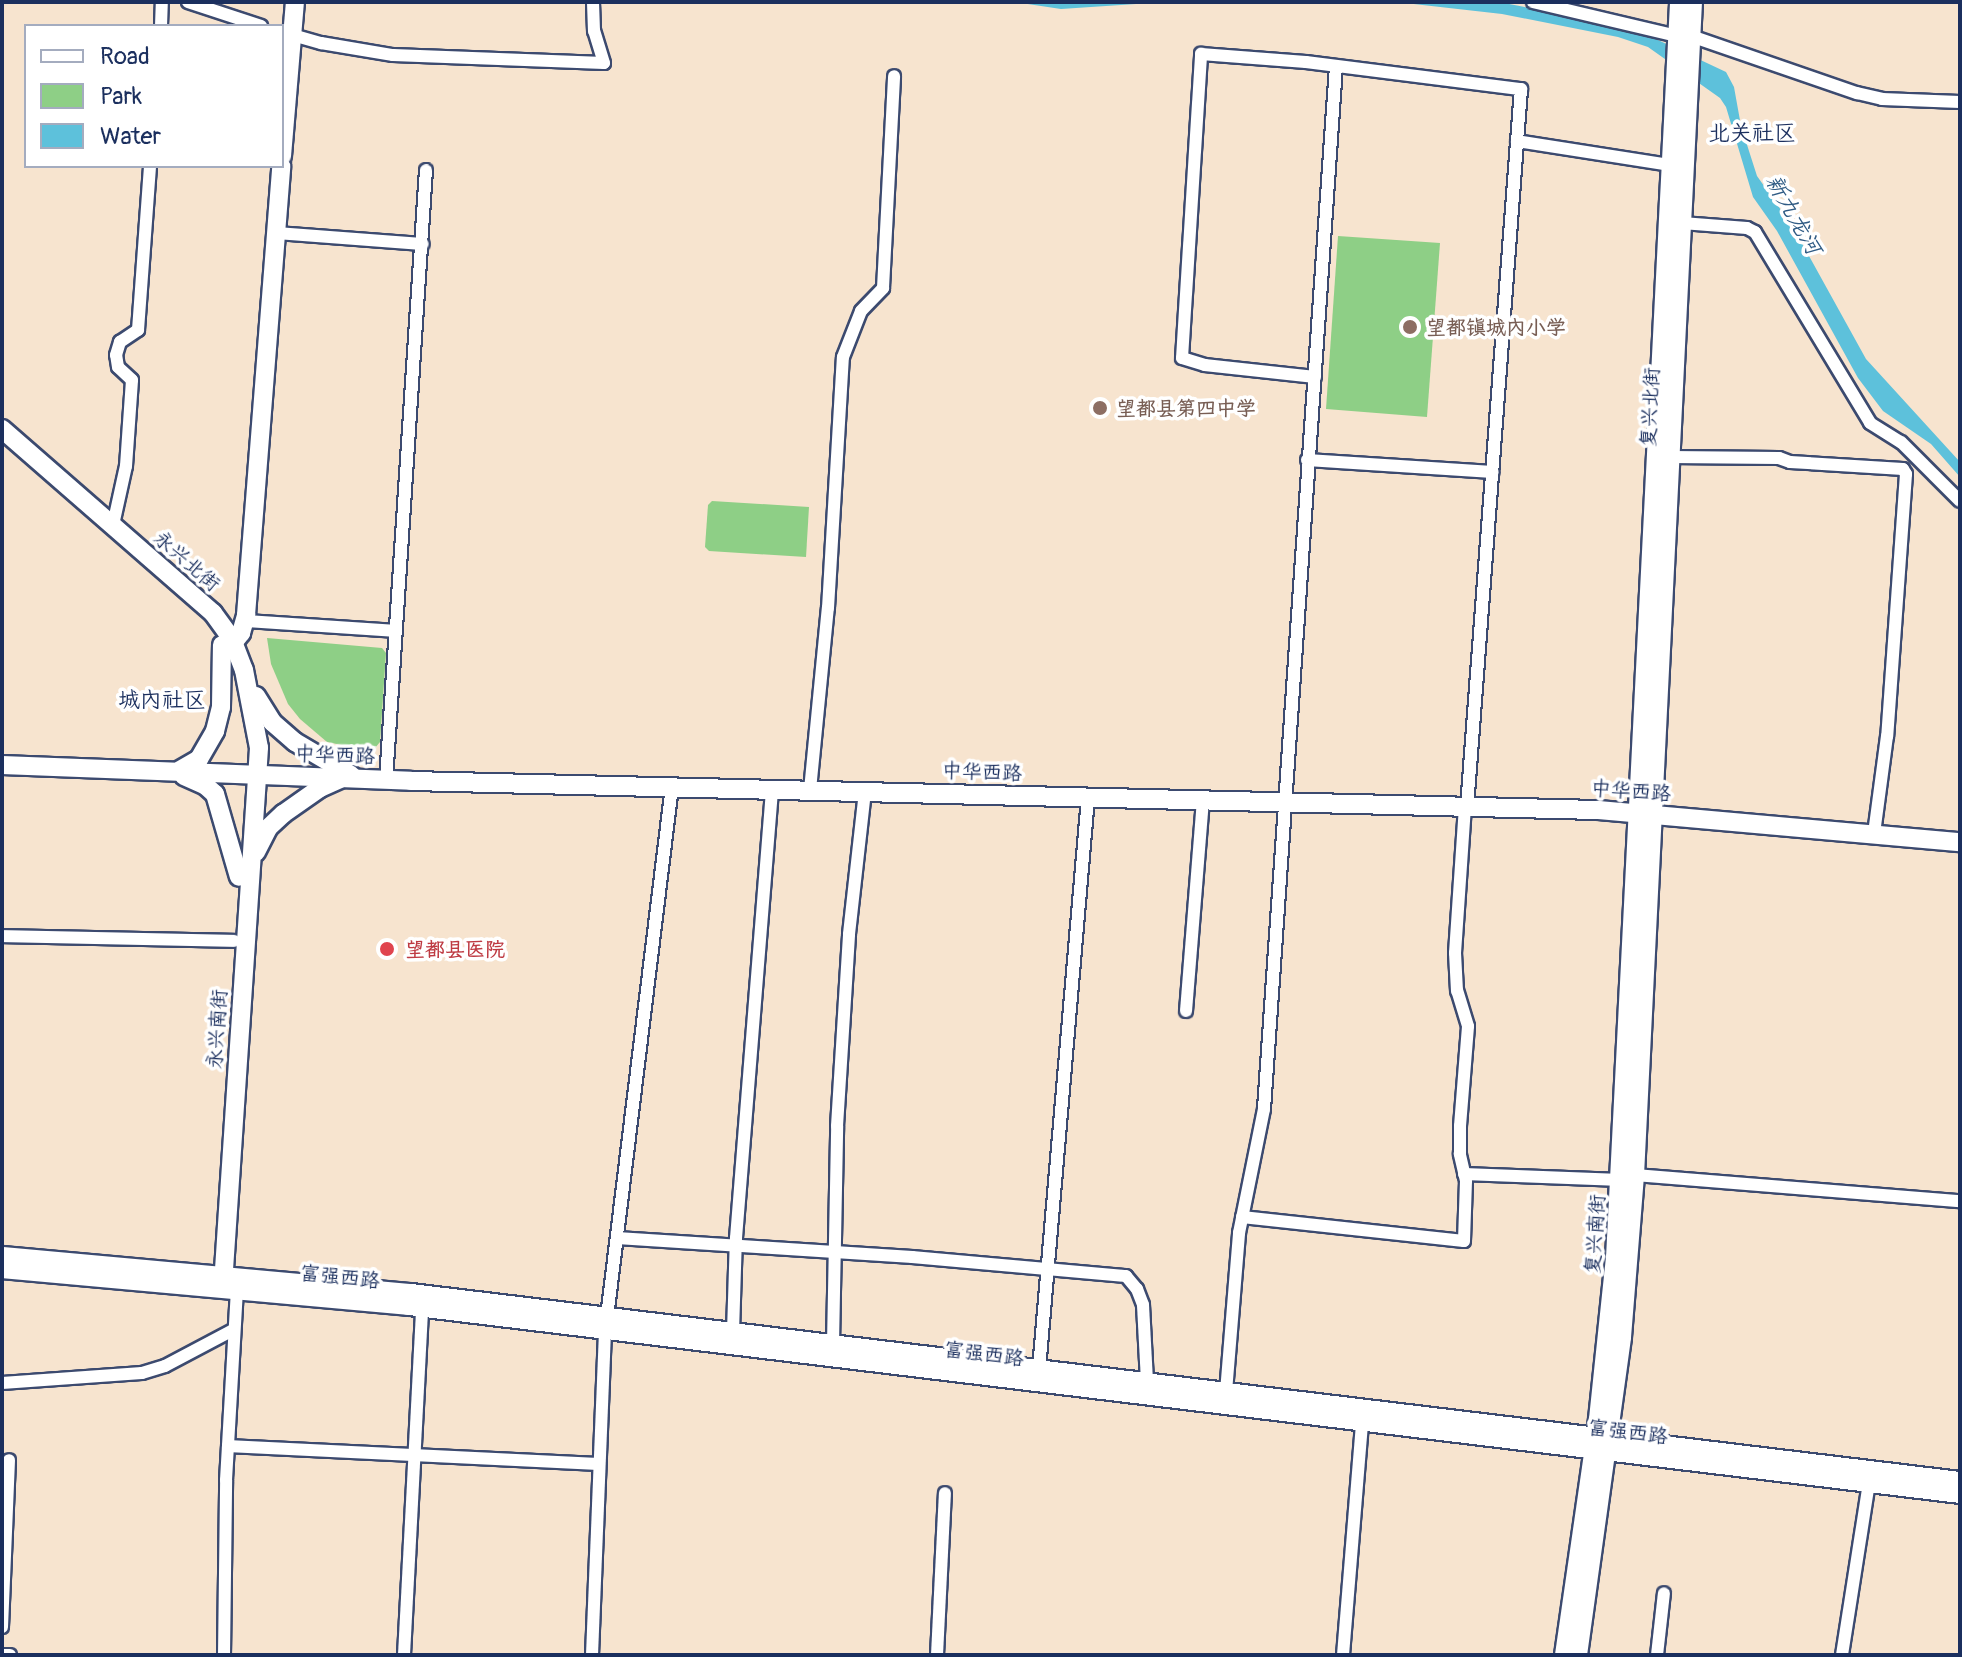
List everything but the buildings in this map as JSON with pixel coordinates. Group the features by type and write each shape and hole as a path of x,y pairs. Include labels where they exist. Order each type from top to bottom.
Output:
{"main road":[{"path":"284,107 287,34 295,2"},
{"name":"复兴北街","path":"1679,2 1684,40"},
{"name":"复兴北街","path":"1647,814 1671,165 1684,40 1693,2"},
{"name":"复兴北街","path":"1647,814 1682,223 1681,78"},
{"path":"171,771 199,759 215,731 228,644 245,621 281,168"},
{"name":"永兴北街","path":"2,429 213,613 244,670 259,739 252,774"},
{"name":"永兴北街","path":"2,444 183,600 228,644 252,774"},
{"path":"244,670 272,722 320,759 352,778"},
{"name":"中华西路","path":"2,765 386,780 1647,814 1960,842"},
{"path":"171,771 186,776 215,794 239,877"},
{"name":"永兴南街","path":"221,1282 251,862 252,774"},
{"name":"永兴南街","path":"221,1282 234,941 252,774"},
{"path":"251,862 268,828 283,814 320,788 352,778"},
{"name":"复兴南街","path":"1578,1655 1628,1177 1647,814"},
{"name":"富强西路","path":"2,1256 422,1308 733,1332 1147,1382 1960,1494"},
{"name":"富强西路","path":"2,1269 221,1282 606,1323 1362,1422 1960,1481"},
{"name":"复兴南街","path":"1564,1655 1602,1444"}],"street":[{"path":"161,24 162,2"},
{"path":"188,2 255,24"},
{"path":"287,34 393,55 604,63 594,31 593,2"},
{"path":"1533,2 1684,40 1882,99 1960,102"},
{"path":"1242,1217 1464,1241 1460,1126 1468,1026 1457,991 1455,953 1521,89 1336,66 1201,54 1182,358 1205,365 1315,377"},
{"path":"1226,1392 1242,1217 1264,1109 1336,66"},
{"path":"810,790 828,608 843,357 861,311 883,288 894,76"},
{"path":"1517,141 1671,165"},
{"path":"113,525 126,466 132,380 118,367 116,355 120,342 138,330 150,168"},
{"path":"386,780 426,170"},
{"path":"1682,223 1747,228 1755,232 1870,423 1901,442 1960,501"},
{"path":"276,233 423,244"},
{"path":"1670,457 1779,458 1790,462 1903,469 1906,474 1887,736 1874,834"},
{"path":"1307,460 1493,472"},
{"path":"245,621 395,631"},
{"path":"592,1655 606,1323 672,786"},
{"path":"733,1332 736,1246 772,789"},
{"path":"833,1344 837,1126 849,934 865,791"},
{"path":"1039,1369 1074,927 1088,797"},
{"path":"1186,1011 1203,800"},
{"path":"2,936 234,941"},
{"path":"1464,1174 1628,1177 1960,1201"},
{"path":"617,1238 1126,1276 1137,1289 1147,1331 1147,1382"},
{"path":"221,1282 233,1330 224,1655"},
{"path":"404,1655 422,1308"},
{"path":"2,1383 142,1373 165,1366 233,1330"},
{"path":"1343,1655 1362,1422"},
{"path":"228,1446 598,1464"},
{"path":"2,1627 9,1460"},
{"path":"1842,1655 1869,1483"},
{"path":"937,1655 945,1493"},
{"path":"1657,1655 1664,1593"},
{"path":"2,1655 10,1655"}],"green space":[{"path":"1338,236 1440,243 1427,417 1326,409"},
{"path":"712,501 809,507 806,557 709,551 705,547 708,505"},
{"path":"267,638 382,648 386,653 380,742 375,748 366,750 327,742 300,719 288,704 271,664"}],"water":[{"path":"1014,2 1166,2 1061,9"},
{"path":"1396,2 1499,2 1560,14 1641,32 1726,72 1734,87 1741,126 1757,176 1793,227 1866,359 1960,462 1960,477 1931,444 1883,411 1858,378 1777,231 1753,197 1726,107 1720,98 1648,47 1618,37 1502,14"}],"place":[{"name":"望都镇城内小学","path":"1410,327"},
{"name":"望都县第四中学","path":"1100,408"},
{"name":"望都县医院","path":"387,949"}],"district":[{"name":"北关社区","path":"1752,134"},
{"name":"城内社区","path":"162,701"}],"water label":[{"name":"新九龙河","path":"1793,215"}]}
